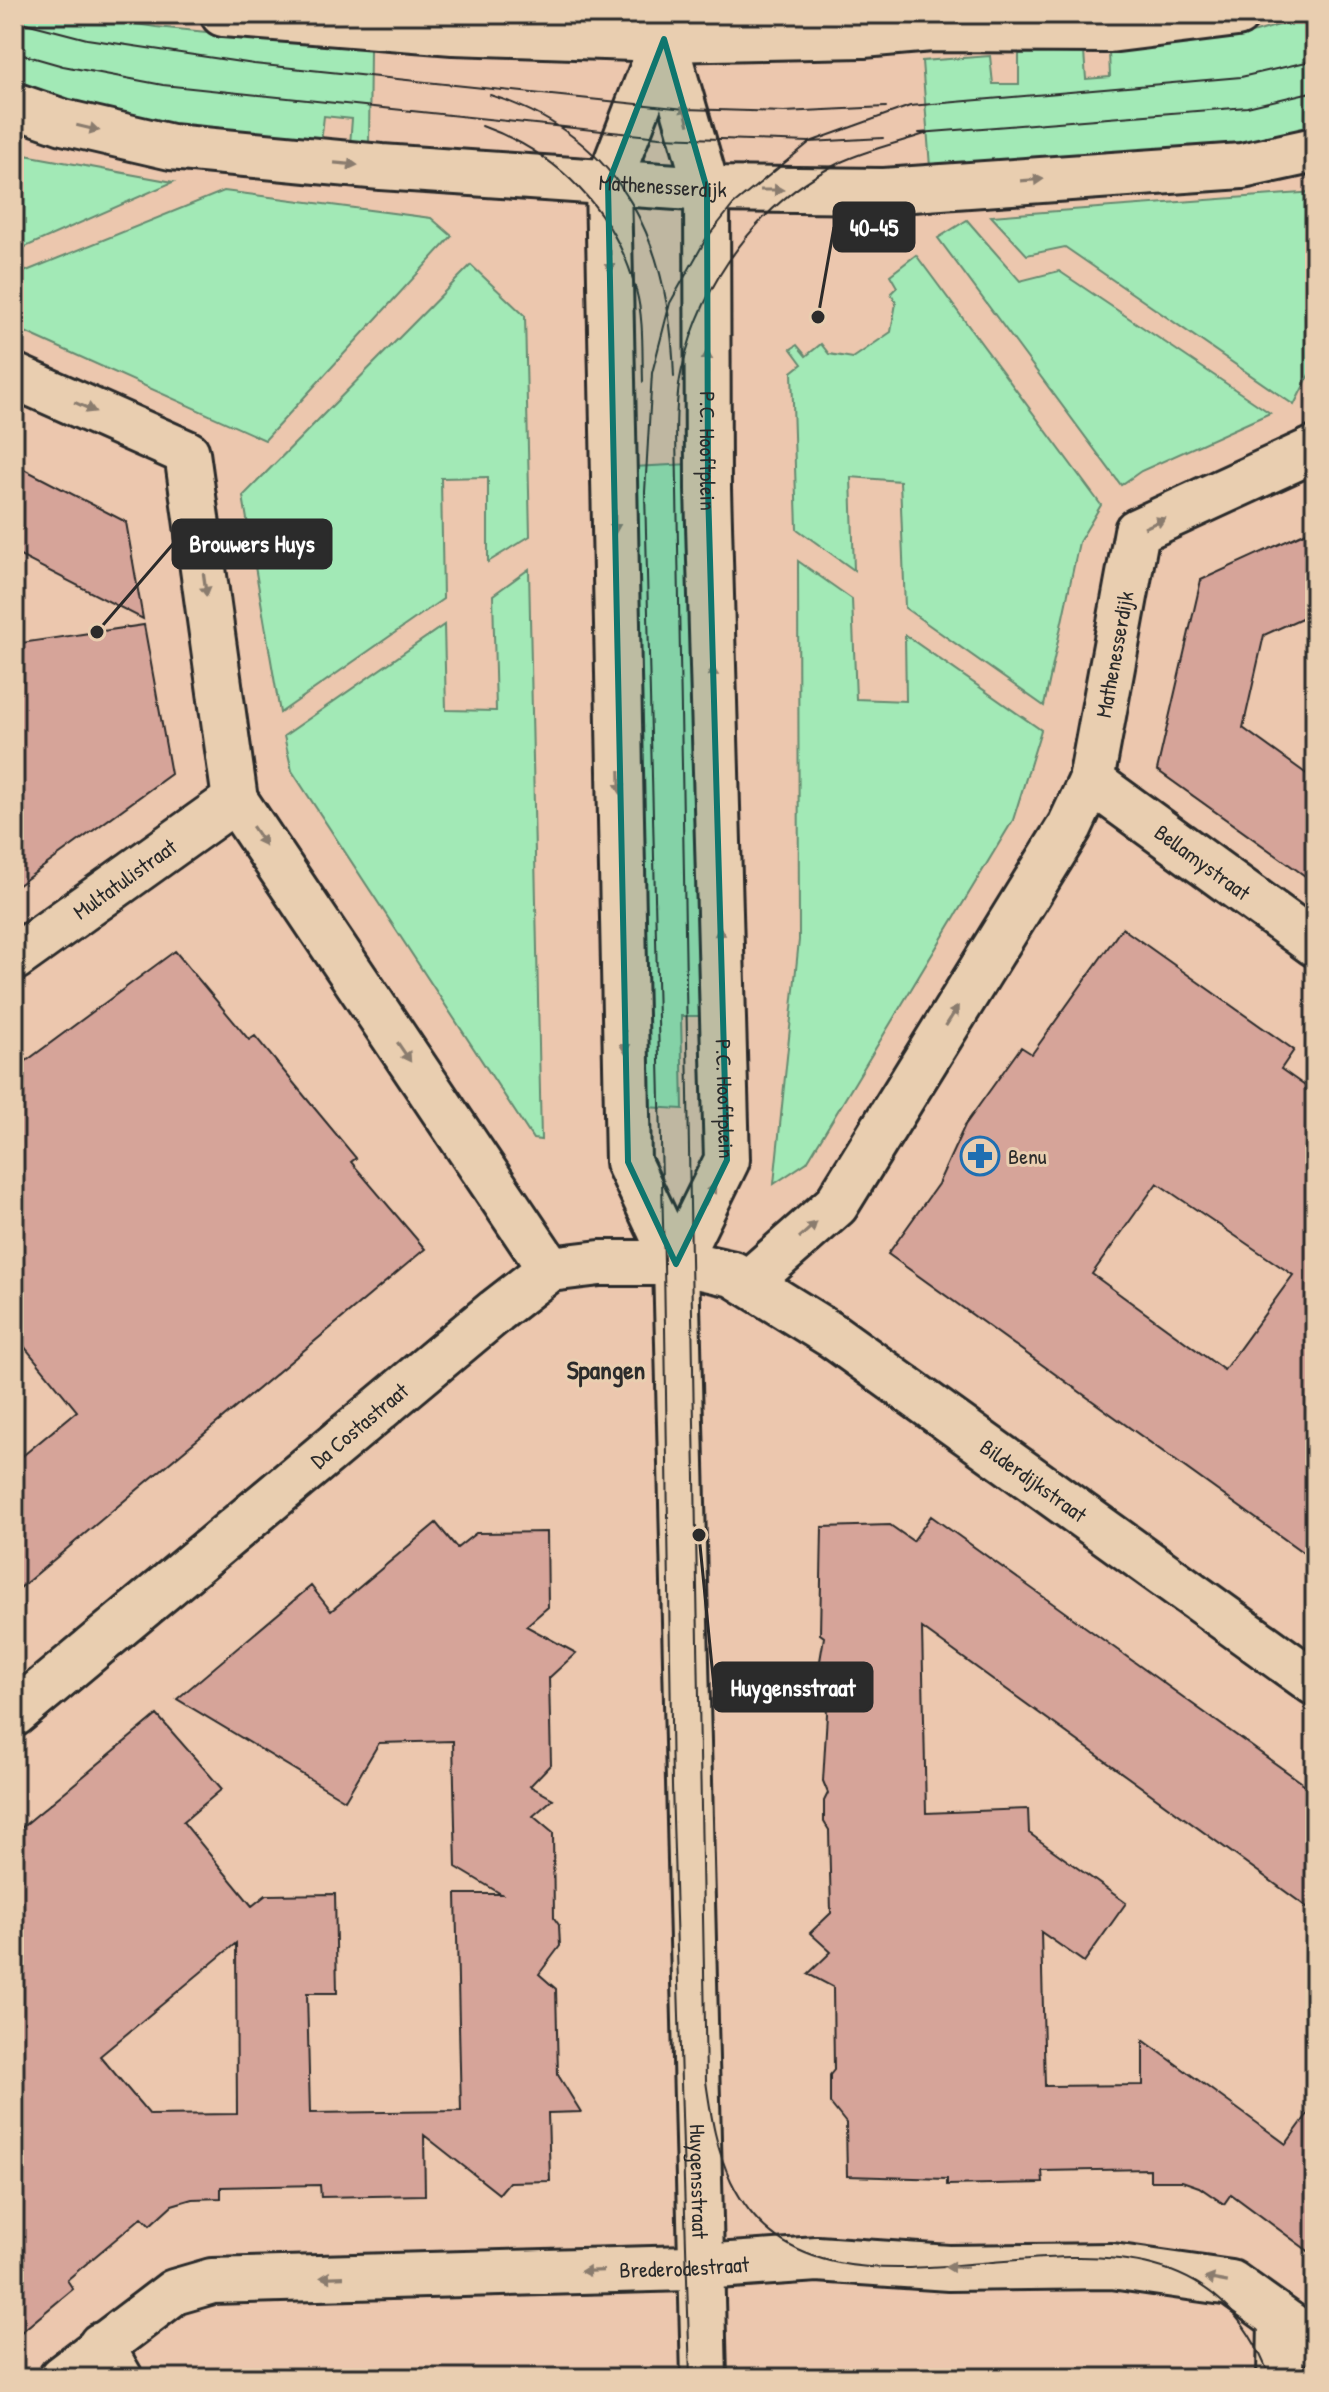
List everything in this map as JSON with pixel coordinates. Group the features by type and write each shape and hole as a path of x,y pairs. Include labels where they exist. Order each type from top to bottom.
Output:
{"street":[{"path":"223,14 380,19 453,32 664,39 863,35 931,22 1109,30 1237,14"},
{"path":"664,39 608,184 628,1162 676,1264"},
{"name":"P.C. Hooftplein","path":"664,39 707,189 708,489 727,1160 676,1264"},
{"name":"Mathenesserdijk","path":"14,105 63,122 171,147 608,184 707,189 884,191 1242,166 1315,150"},
{"path":"14,376 187,453 235,800 550,1269 600,1263 676,1264 733,1274 749,1282 836,1205 1070,826 1091,781"},
{"name":"Mathenesserdijk","path":"1091,781 1137,531 1315,449"},
{"name":"Bellamystraat","path":"1091,781 1315,944"},
{"name":"Multatulistraat","path":"14,958 235,800"},
{"name":"Huygensstraat","path":"676,1264 683,1425 698,2267 704,2378"},
{"name":"Da Costastraat","path":"14,1714 550,1269"},
{"name":"Bilderdijkstraat","path":"749,1282 859,1354 1315,1683"},
{"name":"Brederodestraat","path":"61,2378 111,2361 174,2292 212,2281 698,2267 817,2259 949,2268 1112,2266 1231,2283 1298,2332"},
{"path":"1280,2378 1298,2332"}],"highlighted area":[{"path":"664,39 707,189 708,489 727,1160 676,1264 628,1162 608,184"}],"green space":[{"path":"14,14 71,14 156,27 370,48 369,146 350,145 352,119 324,116 321,143 147,124 14,86"},
{"path":"1315,14 1315,130 1210,147 930,167 922,61 990,56 993,84 1019,84 1019,54 1084,52 1086,79 1110,77 1109,52 1256,32"},
{"path":"14,153 173,182 14,252"},
{"path":"224,191 431,218 452,236 265,440 14,327 14,276"},
{"path":"1315,192 1315,363 1294,405 1065,247 1027,255 991,216"},
{"path":"967,220 1020,281 1059,271 1270,413 1141,471 1121,485 938,238"},
{"path":"916,255 1101,505 1079,542 1044,706 905,608 900,481 851,477 854,570 797,529 792,372 802,364 791,349 797,345 806,356 821,344 829,354 853,358 891,332 896,303 891,293 897,287 890,275"},
{"path":"471,265 525,316 530,536 488,562 488,477 441,478 443,599 280,713 243,496"},
{"path":"690,464 699,1016 681,1016 683,1109 645,1107 633,467"},
{"path":"798,561 852,599 856,699 906,701 905,635 1041,730 1013,820 807,1162 774,1184 799,940"},
{"path":"529,569 541,1140 533,1139 292,771 284,736 444,625 446,710 496,711 493,595"}],"building":[{"path":"14,464 126,522 143,619 14,553"},
{"path":"1315,528 1315,612 1264,635 1243,728 1315,780 1315,883 1157,770 1201,580"},
{"path":"144,625 171,774 14,888 14,644"},
{"path":"1122,928 1294,1050 1281,1069 1315,1093 1315,1561 888,1254 938,1184 965,1125 1021,1047 1032,1054","holes":["1157,1183 1293,1275 1224,1370 1092,1274"]},
{"path":"175,951 249,1040 255,1036 356,1158 351,1162 425,1249 14,1593 14,1463 77,1411 14,1334 14,1070"},
{"path":"931,1516 1315,1792 1315,1913 922,1628 926,1813 1028,1809 1029,1833 1126,1903 1084,1962 1041,1932 1045,2086 1143,2085 1143,2040 1286,2144 1315,2104 1315,2256 1231,2194 1224,2204 1199,2187 1182,2181 1150,2181 1150,2169 1042,2171 1043,2183 947,2185 947,2179 847,2176 846,2123 830,2103 830,2075 834,2070 833,1987 808,1974 831,1952 810,1933 831,1913 829,1830 824,1822 824,1801 828,1793 823,1781 827,1714 824,1665 820,1661 824,1637 820,1634 822,1527 890,1525 913,1541"},
{"path":"436,1523 457,1548 476,1533 547,1532 548,1607 526,1626 576,1653 549,1678 551,1764 530,1786 553,1799 533,1816 553,1833 554,1918 559,1925 560,1946 539,1974 556,1989 558,2075 581,2112 548,2113 550,2181 509,2182 499,2194 424,2135 425,2195 321,2197 320,2185 221,2187 221,2198 192,2199 172,2205 150,2225 142,2217 67,2280 73,2289 14,2338 14,1834 157,1715 222,1789 183,1822 252,1906 266,1895 335,1894 337,1993 307,1993 310,2113 461,2111 456,1894 501,1894 456,1867 453,1741 379,1743 345,1800 177,1699 311,1586 331,1611","holes":["236,1943 237,2114 150,2115 100,2056"]}],"tram line":[{"path":"14,20 87,39 254,64 685,109 784,112 886,107"},
{"path":"14,52 63,66 163,85 660,137 810,142 883,138"},
{"path":"690,2378 672,1786 664,1263 645,492 652,373 670,303 706,239 733,205 810,142 910,106 1241,77 1315,60"},
{"path":"919,133 1247,107 1315,91"},
{"path":"490,95 537,114 575,138 606,168 631,203 650,241 663,284 674,377"},
{"path":"482,126 510,138 559,169 580,188 614,235 639,301 643,382"},
{"path":"928,133 841,162 812,178 760,221 720,275 704,305 691,336 677,399 706,2081 718,2145 731,2181 780,2239 845,2264 922,2268 1085,2257 1160,2267 1224,2304 1270,2378"}],"place":[{"name":"40-45","path":"818,317"},
{"name":"Brouwers Huys","path":"97,632"},
{"name":"Benu","path":"980,1156"},
{"name":"Huygensstraat","path":"699,1535"}],"district":[{"name":"Spangen","path":"606,1369"}]}
